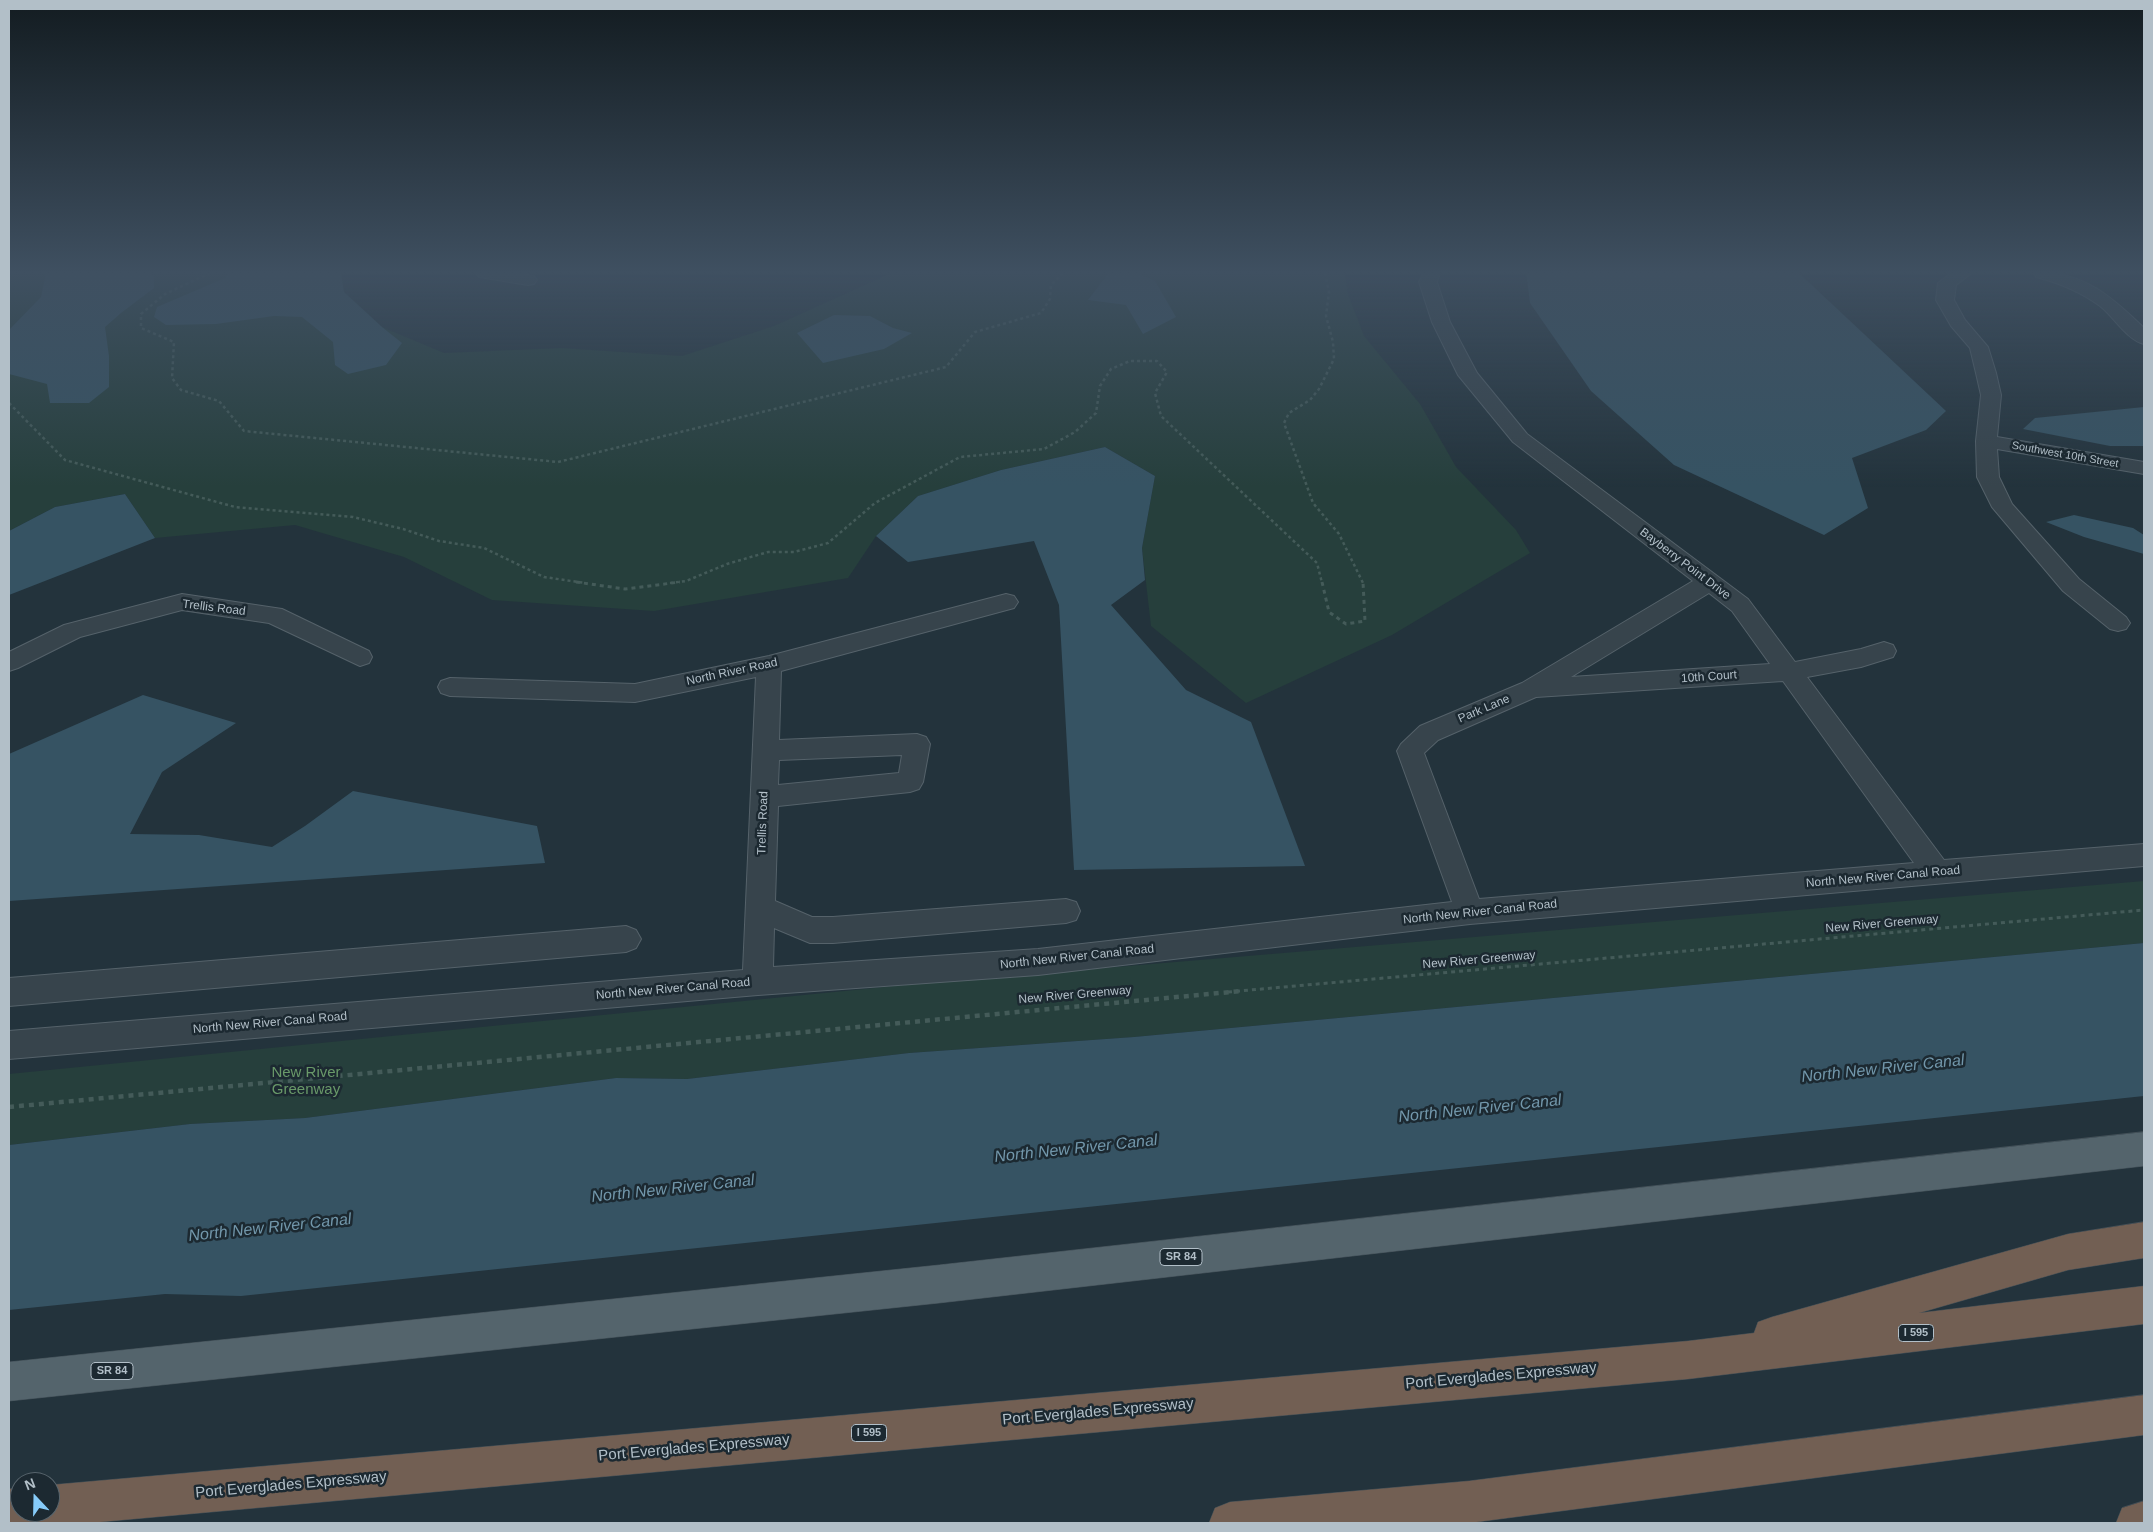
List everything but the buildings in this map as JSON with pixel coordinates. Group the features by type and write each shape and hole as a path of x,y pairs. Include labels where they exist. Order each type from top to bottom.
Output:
{"highway":[{"path":"1688,1360 2068,1252 2144,1240"},
{"name":"Port Everglades Expressway","path":"60,1505 1688,1360 2144,1306"},
{"path":"1230,1523 1469,1502 2144,1414"},
{"path":"2137,1523 2144,1522"}],"main road":[{"name":"SR 84","path":"9,1382 939,1284 2144,1149"}],"street":[{"name":"Bayberry Point Drive","path":"1452,344 1468,375 1520,438 1708,583 1740,605 1936,873"},
{"path":"1977,344 1991,395 1986,441 1988,477 2003,507 2071,585 2118,622"},
{"name":"Southwest 10th Street","path":"1986,441 2144,468"},
{"name":"Park Lane","path":"1470,912 1410,751 1429,733 1531,688 1708,583"},
{"name":"Trellis Road","path":"9,662 72,631 182,602 274,615 360,657"},
{"name":"North River Road","path":"450,687 635,693 769,665 1006,602"},
{"name":"10th Court","path":"1531,688 1788,672 1861,658 1884,651"},
{"name":"Trellis Road","path":"758,982 769,665"},
{"path":"764,797 910,782 917,744 766,751"},
{"name":"North New River Canal Road","path":"9,1045 758,982 1038,962 1470,912 2144,855"},
{"path":"760,908 810,930 833,930 1066,911"},
{"path":"9,992 626,939"}],"path":[{"path":"174,344 172,378 181,390 219,401 244,431 558,462 946,368 965,344"},
{"path":"9,403 65,460 236,507 353,517 403,529 439,541 484,548 544,577 625,590 686,581 727,564 768,552 794,552 828,543 875,503 960,458 1044,449 1075,432 1096,413 1096,394 1104,376 1116,365 1134,359 1157,361 1167,372 1155,393 1161,416 1317,564 1329,612 1346,624 1365,621 1363,582 1340,534 1314,503 1284,423 1289,413 1310,400 1314,395 1334,359 1333,344"},
{"name":"New River Greenway","path":"9,1107 1029,1010 2144,910"}],"green space":[{"path":"9,344 424,344 444,353 561,348 682,356 717,344 1371,344 1420,404 1456,467 1516,530 1530,553 1392,635 1246,703 1151,626 1142,548 1155,476 1105,447 1001,470 918,496 876,536 848,578 654,611 492,600 404,557 295,525 155,538 125,494 55,507 9,531"},
{"name":"New River Greenway","path":"2144,881 2144,943 1134,1037 909,1053 687,1079 616,1078 305,1118 190,1124 9,1145 9,1074 925,983"}],"water":[{"path":"9,344 107,344 109,387 89,403 50,403 47,384 9,374"},
{"path":"333,344 401,344 386,365 348,374 335,365"},
{"path":"807,344 892,344 884,349 823,363"},
{"path":"1559,344 1875,344 1946,411 1926,430 1852,458 1868,508 1824,535 1674,465 1591,391"},
{"path":"2144,407 2144,446 2110,446 2023,429 2035,418"},
{"path":"1105,447 1155,476 1142,548 1145,580 1111,605 1186,690 1251,722 1305,866 1074,870 1059,605 1034,541 908,562 876,536 918,496 1001,470"},
{"path":"125,494 155,538 9,595 9,531 55,507"},
{"path":"2074,515 2133,528 2144,535 2144,554 2084,537 2046,522"},
{"path":"143,695 236,723 162,772 130,834 199,835 272,847 353,791 537,826 545,863 9,901 9,754"},
{"name":"North New River Canal","path":"2144,943 2144,1096 241,1296 165,1294 9,1310 9,1145 190,1124 305,1118 616,1078 687,1079 909,1053 1134,1037"}]}
